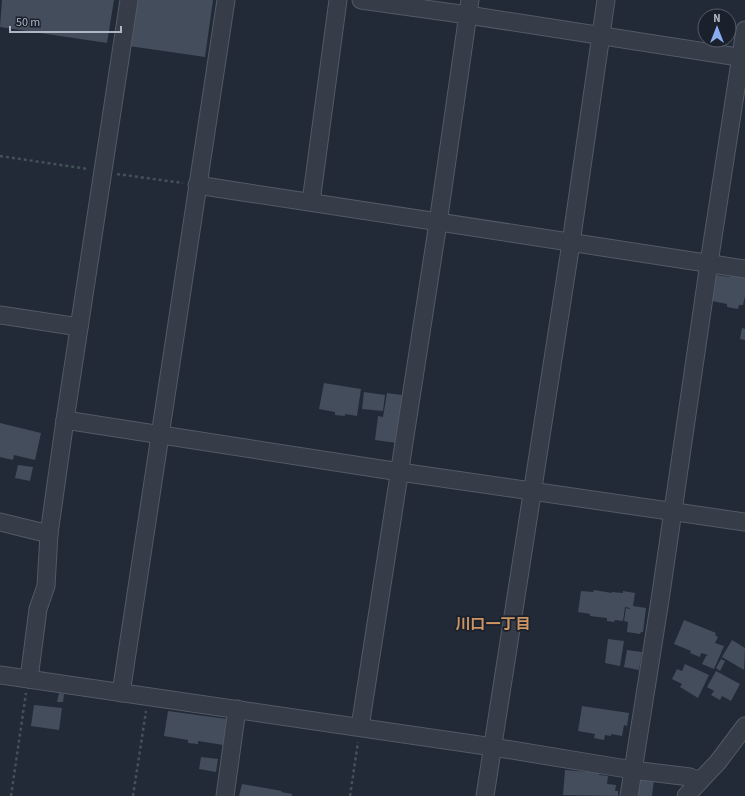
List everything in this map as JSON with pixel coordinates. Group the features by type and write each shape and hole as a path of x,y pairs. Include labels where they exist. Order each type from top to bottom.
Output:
{"street":[{"path":"29,679 38,609 46,586 49,534 65,420 129,0"},
{"path":"121,693 226,0"},
{"path":"311,202 338,0"},
{"path":"361,0 469,7 601,36 743,57"},
{"path":"485,796 571,243 606,0"},
{"path":"360,727 438,223 469,7"},
{"path":"629,796 674,511 709,263 743,57 745,30"},
{"path":"197,185 438,223 745,268"},
{"path":"0,315 79,327"},
{"path":"65,420 400,472 745,522"},
{"path":"0,522 49,534"},
{"path":"0,675 360,727 633,770 690,777 700,780"},
{"path":"225,796 237,709"},
{"path":"686,796 718,762 745,726"}],"path":[{"path":"11,796 29,679"},
{"path":"133,796 149,697"},
{"path":"350,796 360,727"}],"building":[{"path":"2,0 114,0 107,43 0,27"},
{"path":"136,0 213,0 205,57 129,46"},
{"path":"731,274 745,277 745,296 743,305 739,305 738,309 727,307 727,304 712,301 716,275 730,277"},
{"path":"742,328 745,329 745,340 740,339"},
{"path":"324,383 361,389 357,416 345,414 345,416 335,415 335,412 319,409"},
{"path":"364,392 385,395 383,411 362,409"},
{"path":"387,393 402,395 397,443 375,440 378,416 383,417"},
{"path":"0,423 41,433 35,460 14,455 13,460 0,457"},
{"path":"18,465 33,467 30,481 15,478"},
{"path":"594,590 612,593 623,593 623,591 635,593 633,606 646,608 643,632 640,634 627,632 628,622 624,621 626,608 630,608 625,607 623,621 615,620 614,622 607,621 607,618 590,616 590,614 578,612 581,591 593,592"},
{"path":"684,620 716,633 715,635 718,637 715,643 724,646 714,669 702,664 708,655 701,653 700,657 690,653 691,651 674,644"},
{"path":"608,639 624,641 620,666 605,663"},
{"path":"732,640 745,648 744,670 722,657"},
{"path":"627,650 642,652 639,670 624,667"},
{"path":"721,659 725,661 720,671 716,668"},
{"path":"685,664 709,675 698,698 680,687 682,684 672,679 677,669 682,671"},
{"path":"716,671 740,684 731,701 722,696 720,700 711,695 714,691 707,687"},
{"path":"59,693 64,694 63,702 57,702"},
{"path":"34,705 62,708 59,730 31,726"},
{"path":"582,706 629,713 627,726 624,725 622,736 611,734 611,736 605,735 604,740 594,738 595,734 578,731"},
{"path":"168,711 227,719 223,745 198,741 198,744 188,743 188,740 164,736"},
{"path":"201,757 218,759 216,772 199,769"},
{"path":"565,770 600,773 599,775 608,776 607,784 616,785 615,791 618,791 618,796 563,795"},
{"path":"640,778 654,780 652,796 638,796"},
{"path":"242,784 282,791 281,792 292,794 292,796 239,796"}],"district":[{"name":"川口一丁目","path":"493,624"}]}
